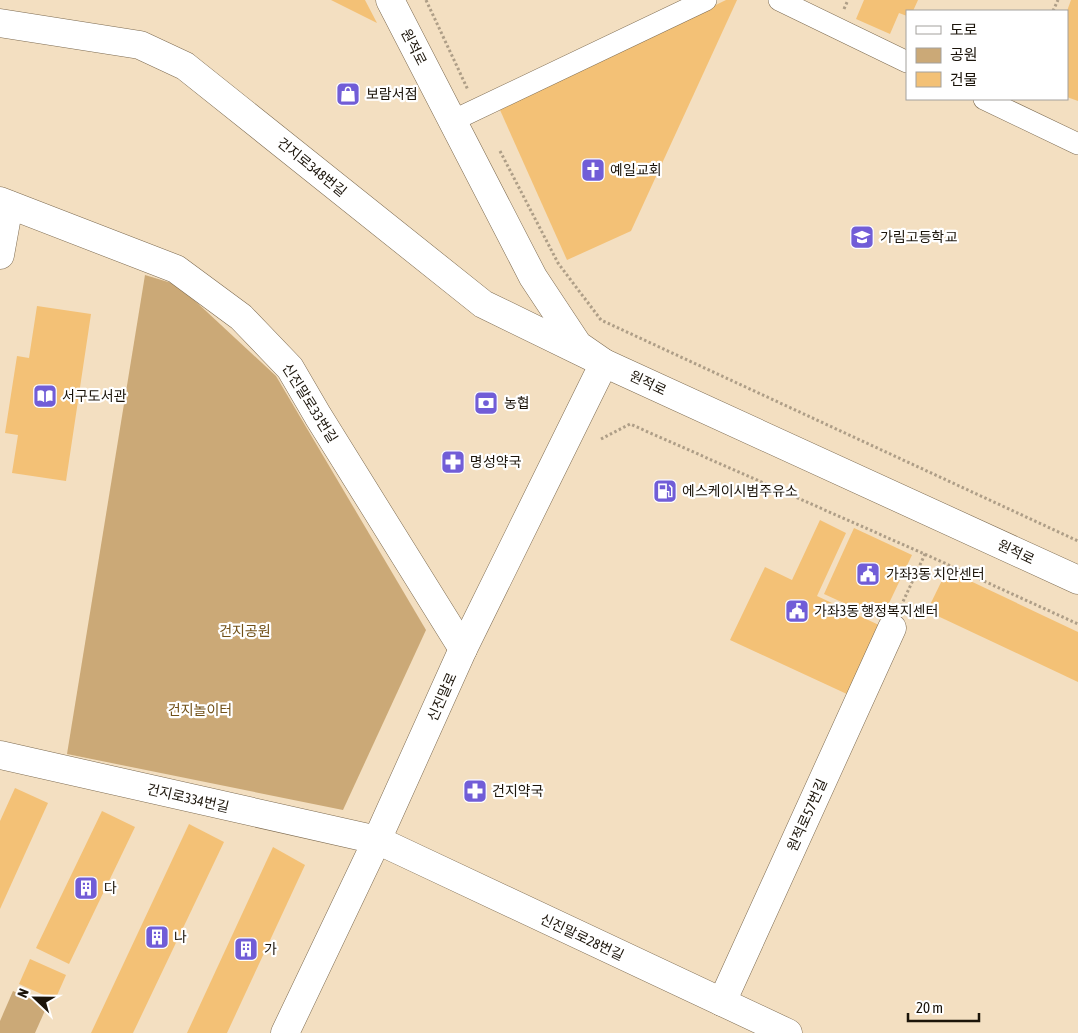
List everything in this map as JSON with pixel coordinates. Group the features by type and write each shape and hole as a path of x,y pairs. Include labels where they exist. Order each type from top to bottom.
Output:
{"street":[{"name":"원적로","path":"390,0 533,277 578,345 604,363 1078,580"},
{"path":"779,0 906,62"},
{"path":"452,121 701,1"},
{"name":"건지로348번길","path":"0,23 140,45 185,66 483,304 604,363"},
{"path":"986,100 1078,144"},
{"path":"0,255 5,203"},
{"name":"신진말로33번길","path":"5,203 176,269 242,317 290,368 323,425 463,650"},
{"name":"신진말로","path":"285,1033 377,840 463,650 604,363"},
{"name":"원적로57번길","path":"722,1002 892,628"},
{"name":"건지로334번길","path":"0,755 377,840"},
{"name":"신진말로28번길","path":"377,840 788,1033"}],"path":[{"path":"426,0 478,109"},
{"path":"496,144 558,263 601,320 1078,541"},
{"path":"601,439 630,424 925,554 1078,624"},
{"path":"892,628 925,554"}],"green space":[{"name":"건지공원","path":"145,275 178,285 276,376 426,630 343,810 67,754"},
{"path":"13,991 47,1006 35,1033 0,1033 0,1021"}],"building":[{"path":"331,0 365,0 377,23"},
{"name":"예일교회","path":"726,0 737,0 631,231 567,260 500,110"},
{"path":"864,0 918,0 913,10 906,10 906,16 899,13 890,34 856,19"},
{"path":"1071,0 1078,0 1078,101 1068,97 1067,10"},
{"name":"서구도서관","path":"37,306 91,314 66,481 12,473 18,435 5,433 17,356 29,358"},
{"name":"가좌3동 행정복지센터","path":"820,520 846,533 817,596 881,626 849,695 730,640 765,567 792,580"},
{"name":"가좌3동 치안센터","path":"854,528 912,555 881,620 824,594"},
{"path":"947,570 1078,632 1078,682 927,611"},
{"path":"15,788 48,803 0,909 0,821"},
{"name":"다","path":"102,811 135,827 69,964 36,948"},
{"name":"나","path":"189,824 224,842 133,1033 91,1033"},
{"name":"가","path":"273,847 305,865 227,1033 187,1033"},
{"path":"30,959 66,975 55,1000 19,984"}],"place":[{"name":"보람서점","path":"348,94"},
{"name":"예일교회","path":"593,170"},
{"name":"가림고등학교","path":"862,237"},
{"name":"서구도서관","path":"45,396"},
{"name":"농협","path":"486,403"},
{"name":"명성약국","path":"453,462"},
{"name":"에스케이시범주유소","path":"665,491"},
{"name":"가좌3동 치안센터","path":"868,574"},
{"name":"가좌3동 행정복지센터","path":"797,611"},
{"name":"건지약국","path":"475,791"},
{"name":"다","path":"86,888"},
{"name":"나","path":"157,937"},
{"name":"가","path":"246,949"}],"park label":[{"name":"건지놀이터","path":"200,710"}]}
